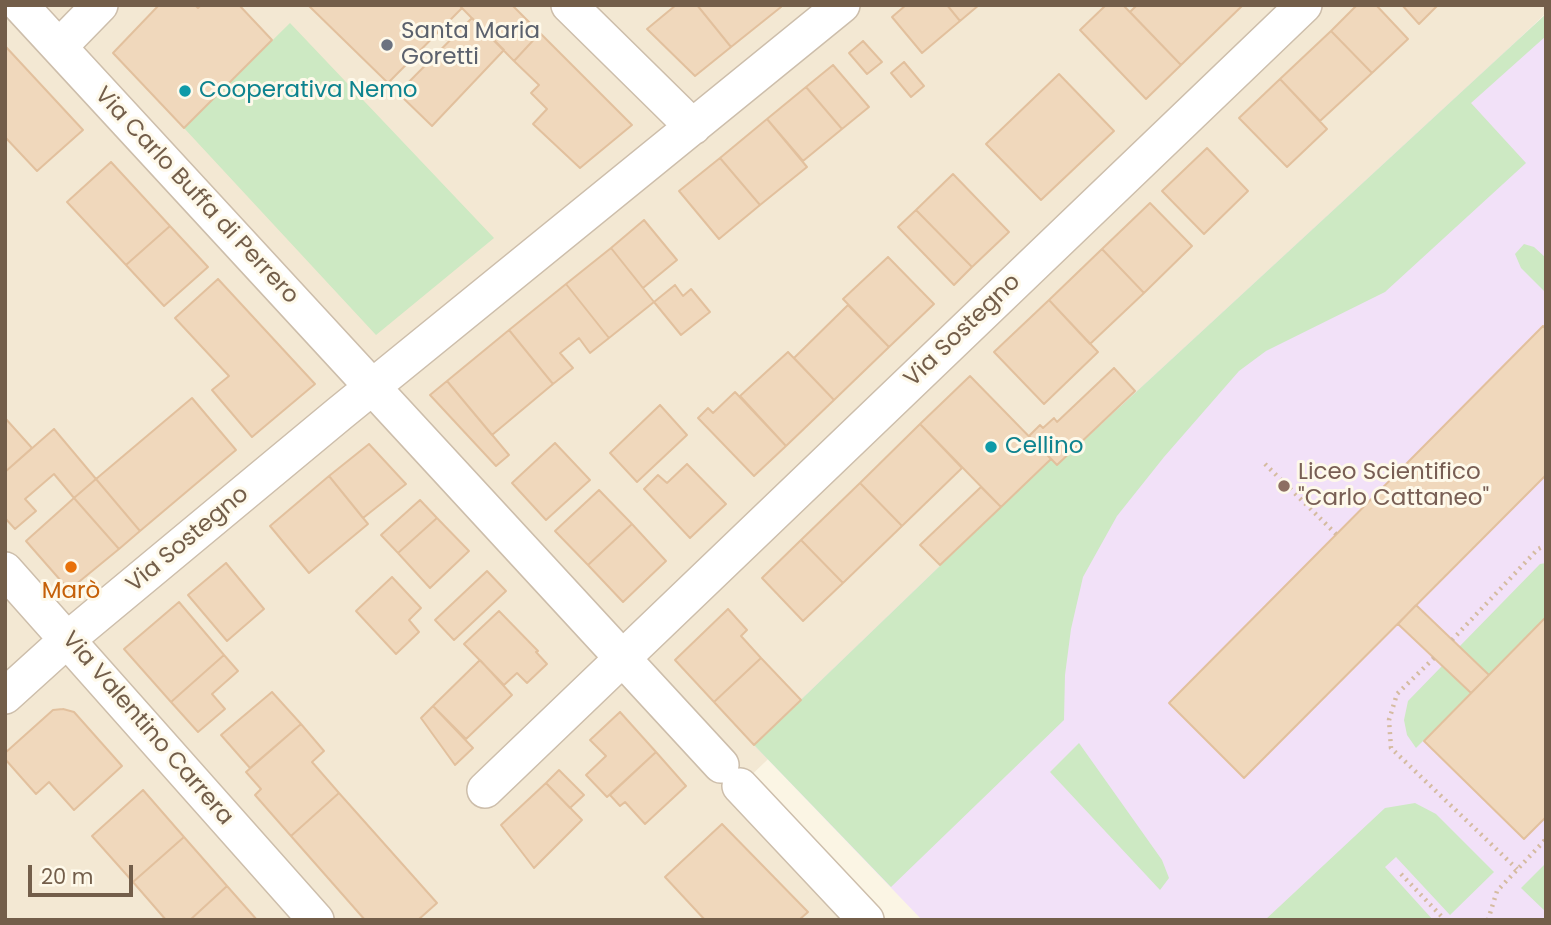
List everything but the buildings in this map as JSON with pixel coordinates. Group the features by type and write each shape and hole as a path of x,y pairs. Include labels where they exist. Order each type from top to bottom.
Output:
{"street":[{"name":"Via Carlo Buffa di Perrero","path":"20,5 373,387"},
{"path":"59,47 100,5"},
{"path":"569,5 693,127"},
{"name":"Via Sostegno","path":"5,696 68,639 373,387 842,5"},
{"name":"Via Sostegno","path":"485,790 1304,5"},
{"path":"373,387 866,920"},
{"name":"Via Valentino Carrera","path":"5,570 316,920"}],"path":[{"path":"1265,464 1336,534"},
{"path":"1452,640 1538,549 1546,545"},
{"path":"1434,658 1397,694 1389,720 1391,748 1517,869"},
{"path":"1488,920 1497,891 1546,839"},
{"path":"1401,874 1445,920"}],"shaded area":[{"path":"5,5 1546,5 1546,13 740,786 867,920 5,920"},
{"name":"Liceo Scientifico \"Carlo Cattaneo\"","path":"1546,14 1546,920 922,920 754,745 1051,459 1057,465"}],"green space":[{"path":"1546,14 1546,36 1471,103 1526,163 1385,292 1266,351 1239,371 1117,516 1083,577 1071,629 1065,675 1064,720 891,887 754,745 1051,459 1057,465"},
{"path":"290,23 494,238 376,335 184,128"},
{"path":"1524,244 1534,247 1546,258 1546,293 1521,268 1515,254"},
{"path":"1546,563 1546,617 1489,675 1459,647 1540,564"},
{"path":"1442,666 1471,693 1416,748 1407,735 1404,720 1408,701"},
{"path":"1079,743 1162,860 1169,878 1160,890 1050,772"},
{"path":"1415,803 1436,814 1494,872 1450,915 1396,857 1385,867 1433,920 1265,920 1385,808"},
{"path":"1546,863 1546,912 1521,888"}],"place":[{"name":"Santa Maria Goretti","path":"387,45"},
{"name":"Cooperativa Nemo","path":"185,91"},
{"name":"Cellino","path":"991,447"},
{"name":"Liceo Scientifico \"Carlo Cattaneo\"","path":"1284,486"},
{"name":"Marò","path":"71,567"}]}
